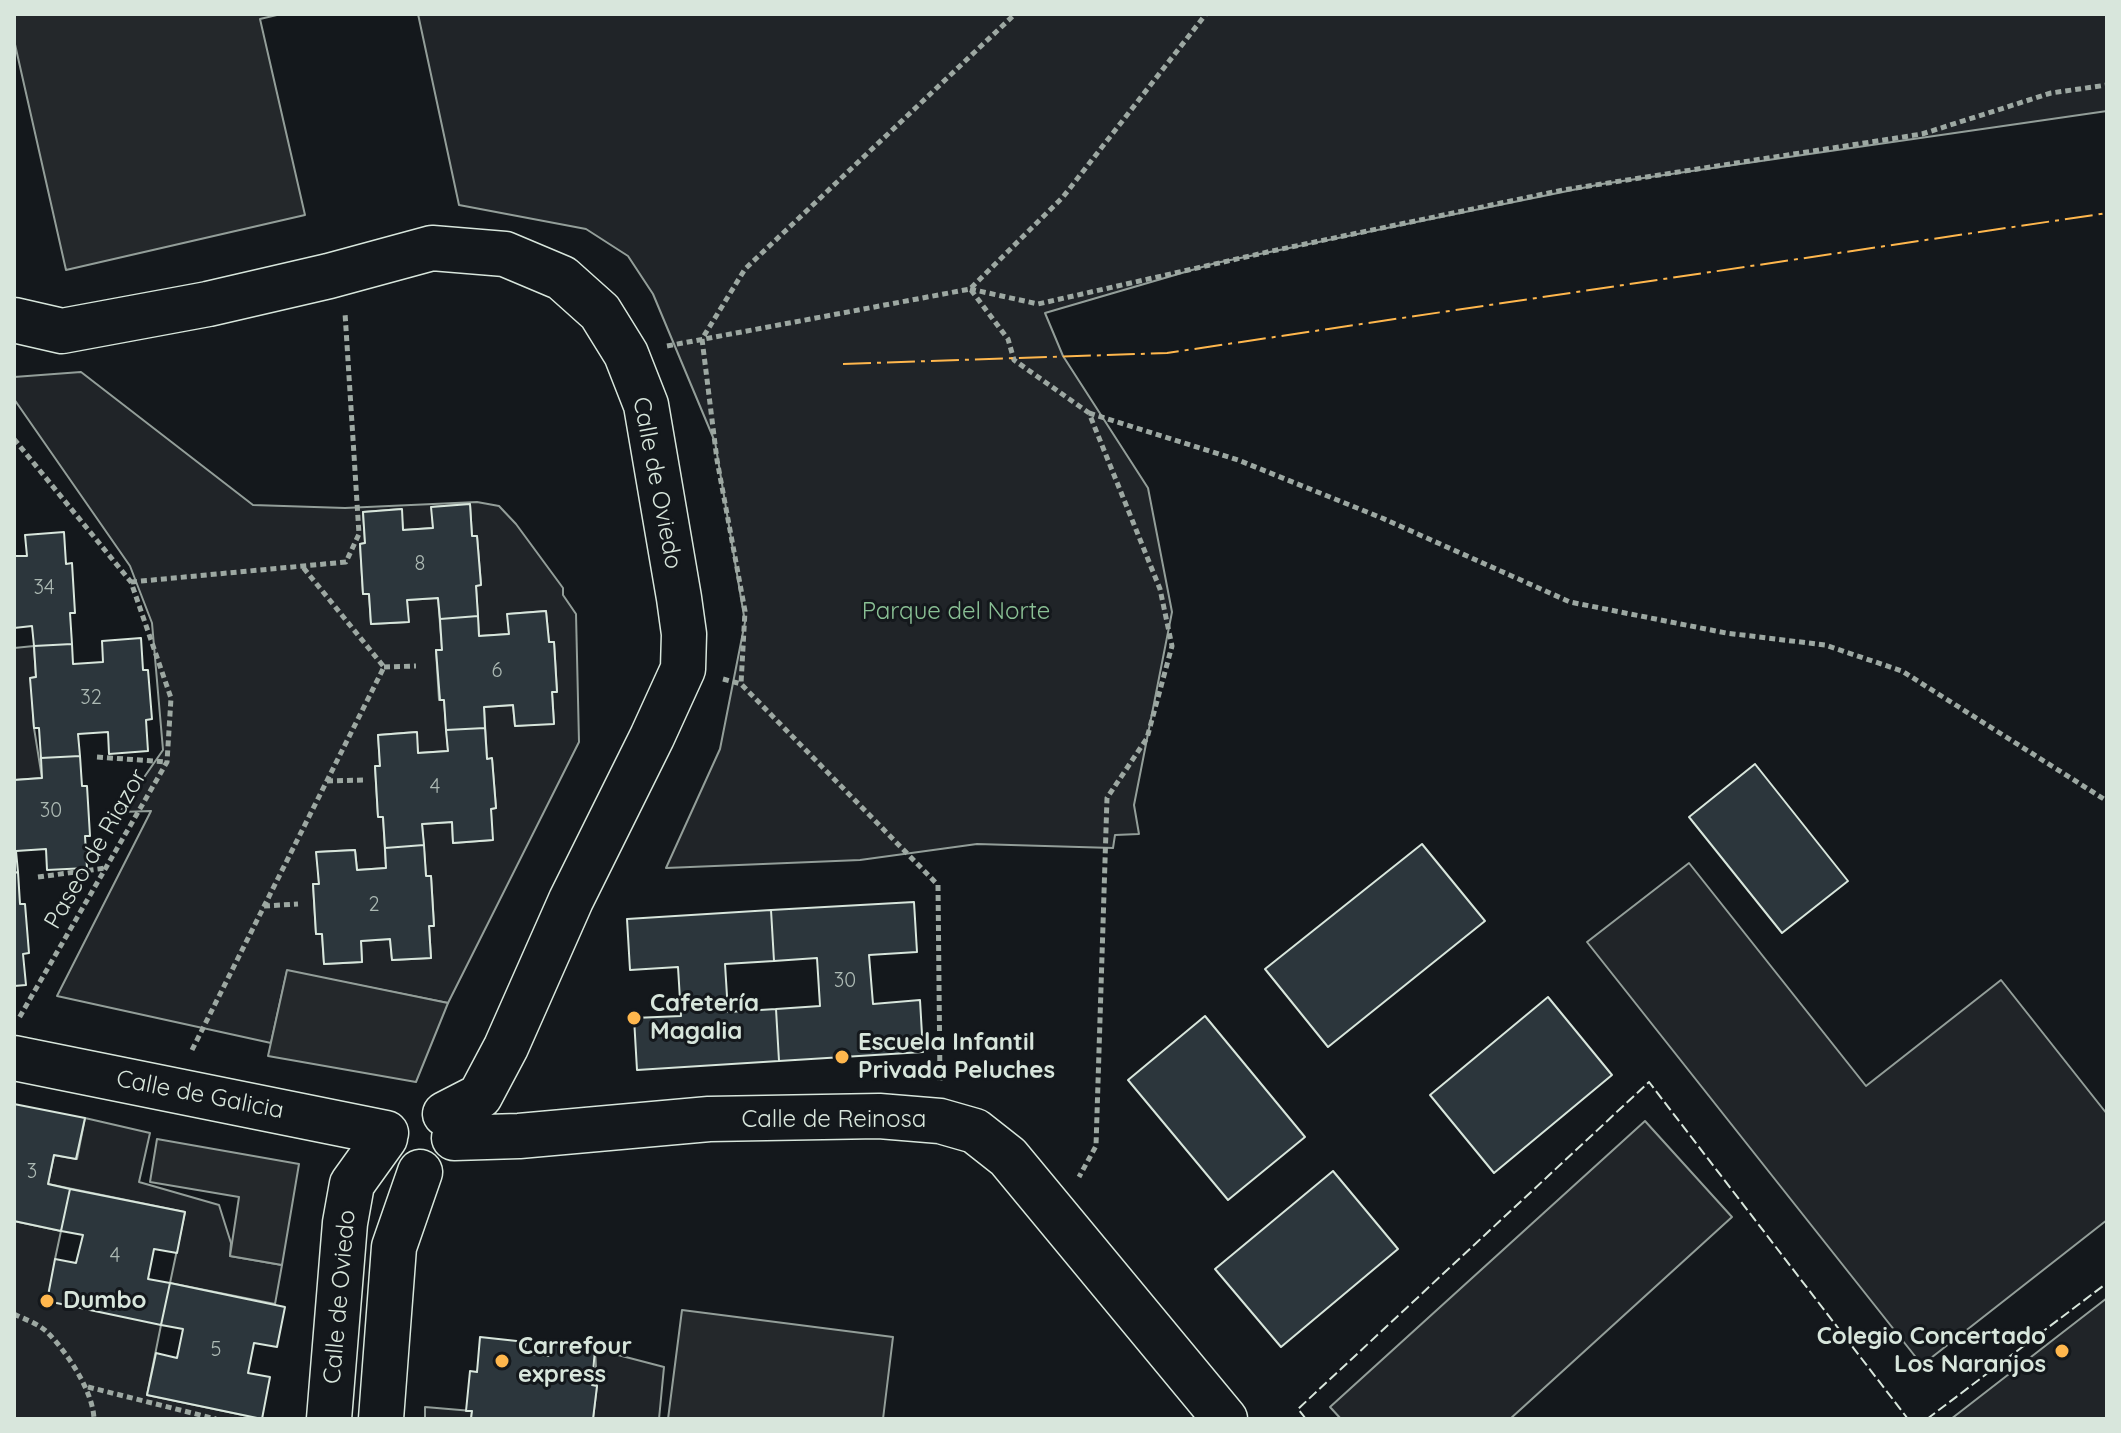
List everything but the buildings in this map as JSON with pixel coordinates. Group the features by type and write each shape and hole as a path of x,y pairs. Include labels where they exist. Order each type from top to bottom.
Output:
{"street":[{"name":"Calle de Oviedo","path":"14,320 62,331 208,304 432,248 505,254 562,278 600,312 626,354 646,405 679,598 684,634 683,669 571,900 499,1059 480,1096 450,1126"},
{"name":"Calle de Galicia","path":"14,1058 386,1136"},
{"path":"425,1104 450,1126 452,1151 444,1163 433,1170 407,1170 396,1163 388,1151 386,1136 395,1114 404,1107 425,1104"},
{"name":"Calle de Reinosa","path":"450,1126 519,1136 709,1119 879,1116 940,1121 975,1131 1008,1157 1225,1419"},
{"name":"Calle de Oviedo","path":"329,1419 345,1223 352,1184 386,1136"},
{"name":"Calle de Oviedo","path":"381,1419 394,1247 420,1172"}],"path":[{"path":"940,1121 938,885 741,684 745,611 717,460 702,339 745,269 1015,14"},
{"path":"970,289 1063,197 1206,14"},
{"path":"626,354 970,289 1038,304 1563,190 1922,134 2051,93 2107,85"},
{"path":"131,582 346,562 359,534 342,272"},
{"path":"970,289 1008,339 1014,360 1089,413 1238,460 1382,518 1570,602 1726,633 1825,645 1902,671 2107,801"},
{"path":"1058,1217 1096,1146 1107,798 1147,738 1172,646 1160,589 1089,413"},
{"name":"Paseo de Riazor","path":"14,439 131,582 171,698 167,762 14,1027"},
{"path":"302,566 384,667"},
{"path":"384,667 416,666"},
{"path":"172,1089 384,667"},
{"path":"97,757 167,762"},
{"path":"327,781 364,780"},
{"path":"38,877 106,868"},
{"path":"264,906 298,904"},
{"path":"14,1314 46,1331 87,1387 94,1419"},
{"path":"87,1387 216,1419"}],"green space":[{"name":"Parque del Norte","path":"418,14 2107,14 2107,111 1602,184 1216,263 1045,313 1063,356 1148,488 1172,612 1134,805 1139,834 1115,835 1113,848 977,844 860,860 666,868 720,749 745,622 715,442 653,294 628,256 586,229 459,205"},
{"path":"81,372 253,505 345,508 477,502 499,506 563,588 563,595 576,614 579,742 448,1003 287,971 271,1043 57,996 151,811 120,812 163,750 152,623 130,566 14,399 14,377","holes":["470,504 472,536 477,536 481,584 476,586 479,636 509,634 508,614 546,611 549,642 554,642 557,691 552,692 554,723 515,726 513,705 484,707 487,759 492,759 496,808 491,809 492,840 453,843 452,822 422,824 426,876 431,876 434,925 429,926 431,958 392,960 390,939 361,941 362,962 324,964 322,934 316,934 313,884 319,884 317,852 355,850 357,870 386,868 383,817 378,816 375,767 380,766 378,735 416,732 418,753 448,751 444,700 439,700 436,650 442,650 438,598 407,600 408,622 371,624 369,594 363,594 360,544 365,543 363,512 401,509 403,530 433,528 432,507"]},
{"path":"34,646 36,677 31,678 34,728 42,778 14,780 14,648"},
{"path":"1689,863 1866,1086 2001,980 2107,1114 2107,1220 1922,1365 1587,942"},
{"path":"85,1118 150,1133 139,1182 219,1205 231,1243 230,1256 282,1265 275,1304 170,1283 185,1212 48,1184 54,1155 77,1159"},
{"path":"1645,1121 1732,1217 1510,1419 1341,1419 1330,1407"},
{"path":"14,1221 61,1231 55,1259 161,1325 147,1395 262,1419 14,1419"},
{"name":"Colegio Concertado Los Naranjos","path":"2107,1298 2107,1419 1951,1419"},
{"path":"595,1349 664,1367 659,1419 593,1419 597,1386"},
{"path":"425,1407 472,1411 471,1419 425,1419"}],"shaded area":[{"path":"14,14 281,14 260,19 305,215 66,270 14,40"},
{"path":"287,970 448,1003 416,1082 268,1056"},
{"path":"157,1139 299,1164 282,1265 230,1256 239,1197 150,1182"},
{"path":"682,1310 893,1337 883,1419 668,1419"}],"fence":[{"path":"1306,1419 1298,1409 1649,1082 1908,1419"},
{"path":"1927,1419 2107,1283"}],"power":[{"path":"843,364 1167,353 2107,213"}],"place":[{"name":"Cafetería Magalia","path":"634,1018"},
{"name":"Escuela Infantil Privada Peluches","path":"842,1057"},
{"name":"Dumbo","path":"47,1301"},
{"name":"Colegio Concertado Los Naranjos","path":"2062,1351"},
{"name":"Carrefour express","path":"502,1361"}]}
